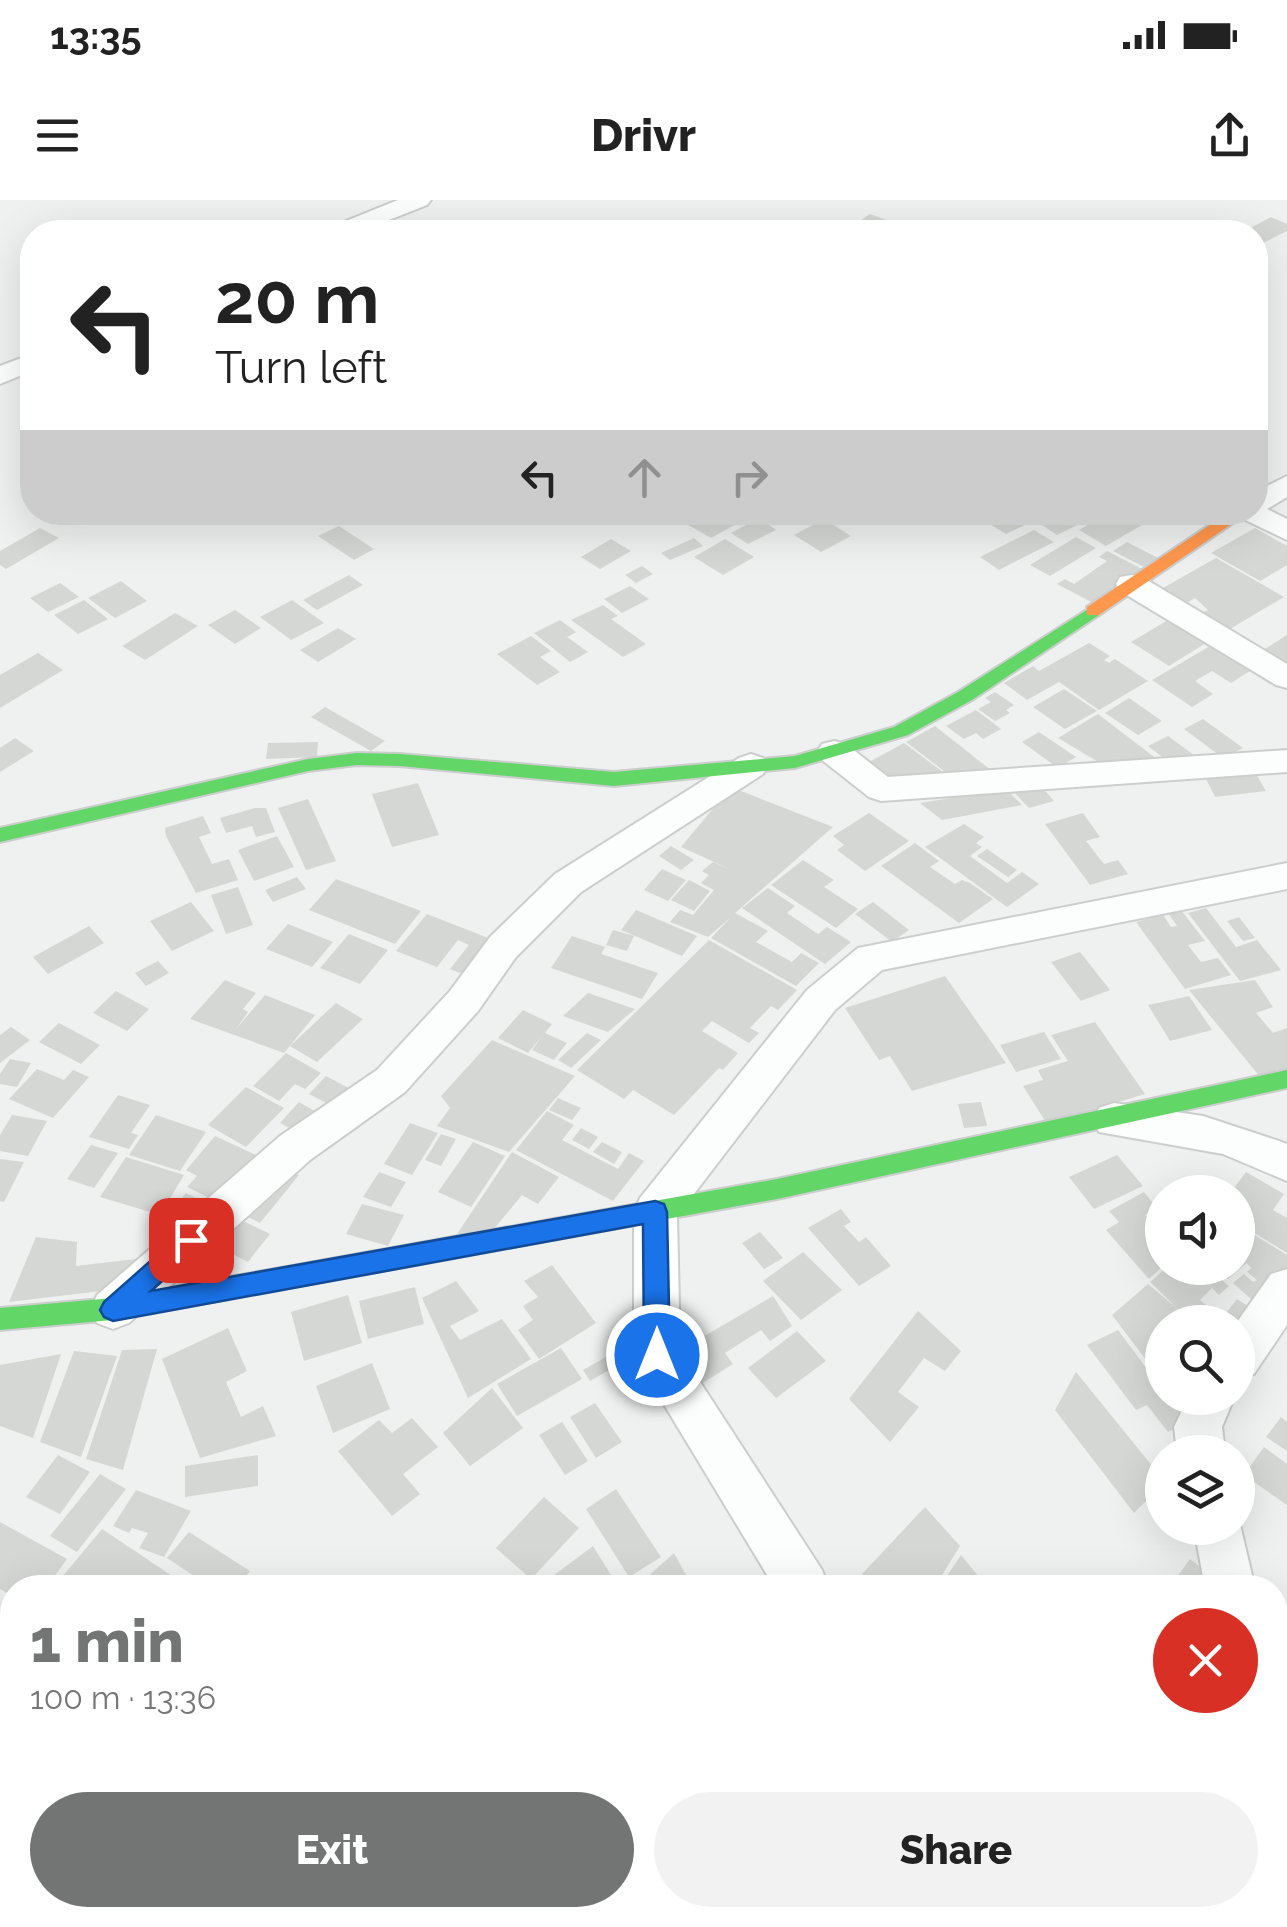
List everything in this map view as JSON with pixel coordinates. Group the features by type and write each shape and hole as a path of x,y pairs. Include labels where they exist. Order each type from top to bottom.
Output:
{"street":[{"path":"369,220 419,200"},
{"path":"0,835 308,765 357,759 614,779 795,762 901,730 965,696 1222,525"},
{"path":"1130,584 1287,678"},
{"path":"834,752 881,789 1287,761"},
{"path":"113,1310 294,1148 391,1081 464,1001 504,947 568,883 750,766"},
{"path":"796,1575 657,1355 655,1212 821,1000 871,958 1287,876"},
{"path":"0,1319 113,1310 655,1212 1287,1079"},
{"path":"1105,1119 1212,1132 1247,1142 1287,1164"},
{"path":"1255,1334 1287,1288"},
{"path":"1221,1545 1227,1575"}],"building":[{"path":"870,214 887,220 861,220"},
{"path":"1271,217 1287,224 1287,231 1268,240 1265,220"},
{"path":"688,525 735,525 711,538"},
{"path":"746,525 769,525 776,530 748,544 731,533"},
{"path":"813,525 834,525 851,536 821,552 794,535"},
{"path":"991,525 1025,525 1006,534"},
{"path":"1042,525 1077,525 1057,535"},
{"path":"1087,525 1142,525 1106,546 1079,530"},
{"path":"339,526 374,549 354,560 318,536"},
{"path":"40,528 59,538 6,569 0,565 0,551"},
{"path":"1255,528 1287,546 1287,565 1260,581 1211,553"},
{"path":"1034,530 1054,542 999,570 980,557"},
{"path":"1076,537 1096,548 1050,576 1030,565"},
{"path":"694,538 703,546 670,560 661,553"},
{"path":"611,539 631,551 600,569 581,557"},
{"path":"725,539 754,557 723,575 694,557"},
{"path":"1127,542 1158,558 1144,567 1113,551"},
{"path":"1107,551 1142,569 1093,603 1057,584 1065,579 1074,584 1107,561 1099,557"},
{"path":"1216,558 1284,597 1230,629 1203,612 1208,610 1195,598 1187,603 1163,588"},
{"path":"642,566 653,574 636,583 625,575"},
{"path":"349,575 363,585 317,610 303,600"},
{"path":"121,581 147,601 115,618 88,598"},
{"path":"60,583 79,597 48,612 30,598"},
{"path":"630,586 649,599 622,613 604,599"},
{"path":"84,600 108,619 78,634 54,615"},
{"path":"292,600 324,623 291,640 260,617"},
{"path":"603,605 618,616 611,619 646,644 623,657 571,620"},
{"path":"235,610 261,628 235,644 208,625"},
{"path":"175,613 198,626 145,660 122,646"},
{"path":"560,620 576,632 567,637 588,652 570,662 534,633"},
{"path":"1168,620 1206,643 1169,666 1131,642"},
{"path":"338,628 356,639 318,662 300,650"},
{"path":"1287,635 1287,665 1263,650"},
{"path":"531,636 551,651 540,657 560,672 537,685 497,654"},
{"path":"1089,643 1110,656 1104,660 1109,663 1115,659 1148,681 1099,710 1059,682 1027,700 1004,683 1033,666 1039,671"},
{"path":"1210,646 1250,671 1231,683 1212,671 1195,681 1213,694 1192,707 1152,680"},
{"path":"38,653 63,670 0,708 0,675"},
{"path":"1064,689 1097,711 1065,729 1033,707"},
{"path":"995,692 1014,705 1006,710 1010,713 995,721 978,709 991,702 985,698"},
{"path":"1129,698 1162,721 1138,735 1105,713"},
{"path":"325,707 385,741 371,751 311,717"},
{"path":"976,710 1001,729 983,739 976,733 964,739 946,726"},
{"path":"1098,714 1162,763 1105,766 1058,738"},
{"path":"1203,719 1243,748 1223,758 1184,729"},
{"path":"935,726 992,771 949,775 906,742"},
{"path":"1039,732 1076,757 1058,768 1022,742"},
{"path":"1168,736 1202,761 1170,763 1148,746"},
{"path":"15,738 34,751 0,772 0,748"},
{"path":"318,742 317,757 266,759 268,743"},
{"path":"904,743 947,775 893,780 869,762"},
{"path":"1256,774 1266,791 1215,797 1206,779"},
{"path":"418,783 439,835 392,847 372,794"},
{"path":"1038,783 1054,801 1029,808 1011,789"},
{"path":"731,787 833,827 735,913 768,931 756,942 792,962 801,953 819,963 796,986 711,938 730,918 708,937 670,922 680,910 693,915 714,890 701,883 709,875 702,871 713,862 732,870 681,847"},
{"path":"1006,789 1022,805 942,820 920,803"},
{"path":"308,799 336,861 306,870 278,808"},
{"path":"266,808 275,832 256,837 252,826 226,833 220,818"},
{"path":"869,813 909,841 865,871 837,850 844,845 833,836"},
{"path":"1083,813 1100,837 1086,841 1104,864 1118,860 1128,874 1090,885 1045,824"},
{"path":"203,816 211,833 199,837 212,864 229,859 238,880 196,893 165,828"},
{"path":"964,824 984,837 976,843 982,847 970,856 1007,883 1022,872 1039,884 1007,907 925,847"},
{"path":"277,836 294,867 254,881 238,850"},
{"path":"915,843 939,861 930,867 955,884 962,880 970,883 993,899 959,923 881,866"},
{"path":"671,846 694,860 681,870 659,856"},
{"path":"987,849 1017,870 1008,877 977,856"},
{"path":"803,860 834,880 824,887 858,909 836,928 771,885"},
{"path":"662,869 686,880 668,901 644,890"},
{"path":"297,877 306,889 273,902 265,890"},
{"path":"336,879 421,911 395,944 309,910"},
{"path":"689,880 710,891 694,911 671,900"},
{"path":"238,887 253,925 226,934 211,895"},
{"path":"768,888 795,906 787,913 818,934 827,927 851,942 825,964 742,908"},
{"path":"191,902 214,931 172,951 150,921"},
{"path":"873,902 909,930 892,942 855,914"},
{"path":"1206,908 1236,947 1257,940 1281,970 1240,981 1188,913"},
{"path":"636,910 697,936 682,956 621,930"},
{"path":"1181,910 1205,941 1188,945 1201,962 1218,958 1231,975 1185,989 1136,922 1163,915 1171,927 1177,926 1168,913"},
{"path":"427,914 514,948 488,984 450,969 469,945 458,940 437,967 396,951"},
{"path":"1239,917 1255,938 1243,941 1227,921"},
{"path":"288,924 333,942 312,967 266,949"},
{"path":"89,926 104,943 48,974 33,957"},
{"path":"613,930 634,936 627,951 606,945"},
{"path":"349,934 388,950 360,984 320,968"},
{"path":"572,936 605,947 601,954 658,973 642,999 551,968"},
{"path":"709,940 797,990 778,1010 771,1006 750,1028 759,1033 749,1043 712,1021 702,1031 738,1053 723,1070 719,1068 674,1115 633,1090 624,1099 577,1070"},
{"path":"1080,952 1110,990 1081,1001 1051,962"},
{"path":"158,961 169,973 146,986 135,973"},
{"path":"945,976 1006,1063 912,1091 890,1056 879,1060 845,1008"},
{"path":"225,980 256,993 243,1009 248,1012 236,1029 265,995 315,1015 284,1053 190,1019"},
{"path":"1255,980 1273,1007 1256,1013 1273,1033 1287,1028 1287,1069 1261,1078 1189,990"},
{"path":"116,991 149,1009 127,1031 93,1013"},
{"path":"588,993 635,1009 608,1032 563,1016"},
{"path":"1189,996 1212,1030 1170,1041 1148,1005"},
{"path":"336,1003 363,1019 317,1062 290,1046"},
{"path":"523,1010 552,1024 545,1033 567,1043 554,1060 532,1050 542,1036 528,1053 498,1038"},
{"path":"1095,1022 1145,1094 1047,1124 1023,1086 1043,1080 1038,1070 1068,1061 1051,1035"},
{"path":"59,1023 100,1045 81,1064 39,1042"},
{"path":"11,1027 30,1040 0,1063 0,1035"},
{"path":"1044,1032 1061,1059 1016,1072 1000,1045"},
{"path":"587,1033 601,1040 571,1068 558,1060"},
{"path":"492,1040 575,1076 509,1152 437,1126 450,1108 441,1096"},
{"path":"286,1053 321,1073 305,1089 295,1084 279,1101 253,1086"},
{"path":"10,1059 31,1063 17,1087 0,1084 0,1074"},
{"path":"37,1069 64,1080 73,1070 89,1077 53,1118 9,1099"},
{"path":"326,1076 367,1098 332,1106 309,1094"},
{"path":"246,1087 284,1108 246,1147 208,1125"},
{"path":"118,1095 150,1105 131,1133 138,1135 129,1149 89,1137"},
{"path":"558,1098 581,1108 572,1120 549,1110"},
{"path":"299,1102 318,1113 299,1133 280,1123"},
{"path":"981,1102 987,1126 964,1128 958,1104"},
{"path":"547,1111 574,1125 562,1140 618,1169 629,1153 644,1161 613,1201 516,1150"},
{"path":"12,1115 47,1121 28,1156 0,1151 0,1135"},
{"path":"156,1115 206,1132 180,1171 129,1155"},
{"path":"410,1123 438,1133 412,1175 384,1164"},
{"path":"581,1128 598,1137 589,1149 572,1140"},
{"path":"441,1134 456,1139 441,1166 425,1160"},
{"path":"215,1136 299,1175 260,1223 187,1187 197,1176 186,1170"},
{"path":"473,1142 505,1156 471,1207 438,1192"},
{"path":"602,1142 622,1152 614,1164 593,1152"},
{"path":"91,1145 118,1153 94,1188 67,1179"},
{"path":"512,1152 559,1177 538,1204 522,1195 489,1235 455,1237"},
{"path":"1117,1155 1143,1186 1094,1209 1069,1177"},
{"path":"126,1157 184,1175 160,1215 100,1197"},
{"path":"0,1159 24,1162 4,1202 0,1201"},
{"path":"379,1172 406,1182 391,1207 363,1197"},
{"path":"1255,1177 1284,1194 1273,1210 1287,1218 1287,1253 1255,1233"},
{"path":"186,1193 270,1234 248,1262 164,1219"},
{"path":"1145,1193 1145,1274 1106,1230 1119,1222 1109,1211"},
{"path":"362,1204 404,1215 388,1246 346,1234"},
{"path":"841,1209 851,1222 844,1226 859,1242 866,1237 891,1266 859,1286 808,1228"},
{"path":"760,1232 783,1258 764,1269 742,1243"},
{"path":"1255,1235 1287,1255 1287,1290 1267,1313 1235,1285 1255,1285"},
{"path":"36,1237 77,1242 76,1266 153,1257 151,1285 9,1302"},
{"path":"803,1252 842,1290 801,1320 763,1281"},
{"path":"552,1265 596,1323 539,1359 518,1330 533,1320 523,1306 538,1297 524,1281"},
{"path":"456,1281 479,1311 450,1326 460,1340 502,1319 531,1359 468,1398 422,1298"},
{"path":"1149,1285 1173,1305 1145,1305 1145,1359 1112,1315"},
{"path":"1153,1285 1229,1286 1219,1295 1212,1288 1200,1300 1206,1305 1174,1305"},
{"path":"415,1287 424,1324 368,1339 359,1301"},
{"path":"348,1295 362,1343 304,1361 291,1312"},
{"path":"773,1296 792,1326 770,1341 761,1330 725,1353 733,1364 701,1384 677,1352"},
{"path":"918,1311 961,1351 945,1371 924,1358 898,1392 919,1407 890,1442 849,1399"},
{"path":"1255,1311 1272,1322 1255,1344"},
{"path":"228,1328 247,1371 226,1382 241,1417 263,1406 276,1436 200,1458 162,1359"},
{"path":"1118,1330 1145,1366 1145,1406 1136,1410 1087,1345"},
{"path":"797,1331 826,1361 776,1398 748,1368"},
{"path":"561,1348 582,1379 517,1416 497,1384"},
{"path":"157,1349 123,1470 86,1459 122,1350"},
{"path":"74,1351 117,1356 81,1457 40,1442"},
{"path":"613,1353 621,1363 590,1381 583,1370"},
{"path":"61,1354 33,1438 0,1426 0,1365"},
{"path":"372,1363 390,1409 333,1433 316,1386"},
{"path":"1076,1372 1145,1457 1145,1502 1134,1513 1055,1410"},
{"path":"492,1388 523,1428 470,1466 443,1433"},
{"path":"595,1403 622,1442 596,1458 570,1417"},
{"path":"1155,1415 1182,1415 1188,1422 1168,1432"},
{"path":"1281,1417 1287,1422 1287,1451 1266,1437"},
{"path":"412,1418 438,1447 403,1474 420,1494 392,1516 338,1451 379,1420 392,1433"},
{"path":"562,1422 588,1461 565,1475 539,1435"},
{"path":"1264,1447 1287,1464 1287,1505 1255,1483 1255,1460"},
{"path":"58,1455 90,1472 60,1514 26,1497"},
{"path":"258,1455 258,1486 185,1497 185,1466"},
{"path":"100,1474 126,1489 77,1552 50,1536"},
{"path":"616,1489 661,1557 628,1575 586,1509"},
{"path":"136,1490 191,1511 164,1557 139,1548 148,1533 132,1528 129,1533 113,1526"},
{"path":"544,1497 579,1528 535,1575 526,1575 496,1548"},
{"path":"925,1507 960,1546 942,1575 862,1574"},
{"path":"0,1522 67,1559 55,1575 0,1575"},
{"path":"102,1529 171,1575 64,1575"},
{"path":"189,1532 250,1571 247,1575 192,1575 167,1558"},
{"path":"593,1546 611,1575 554,1575"},
{"path":"674,1553 686,1575 649,1575"},
{"path":"961,1555 977,1575 948,1575"},
{"path":"1190,1559 1211,1575 1178,1575"}],"traffic: fast":[{"path":"0,835 308,765 357,759 614,779 795,762 901,731 965,696 1093,611"},
{"path":"0,1319 113,1309 777,1189 1287,1079"}],"traffic: slow":[{"path":"1093,611 1222,525"}],"route":[{"path":"191,1240 113,1310 655,1212 657,1355"}]}
